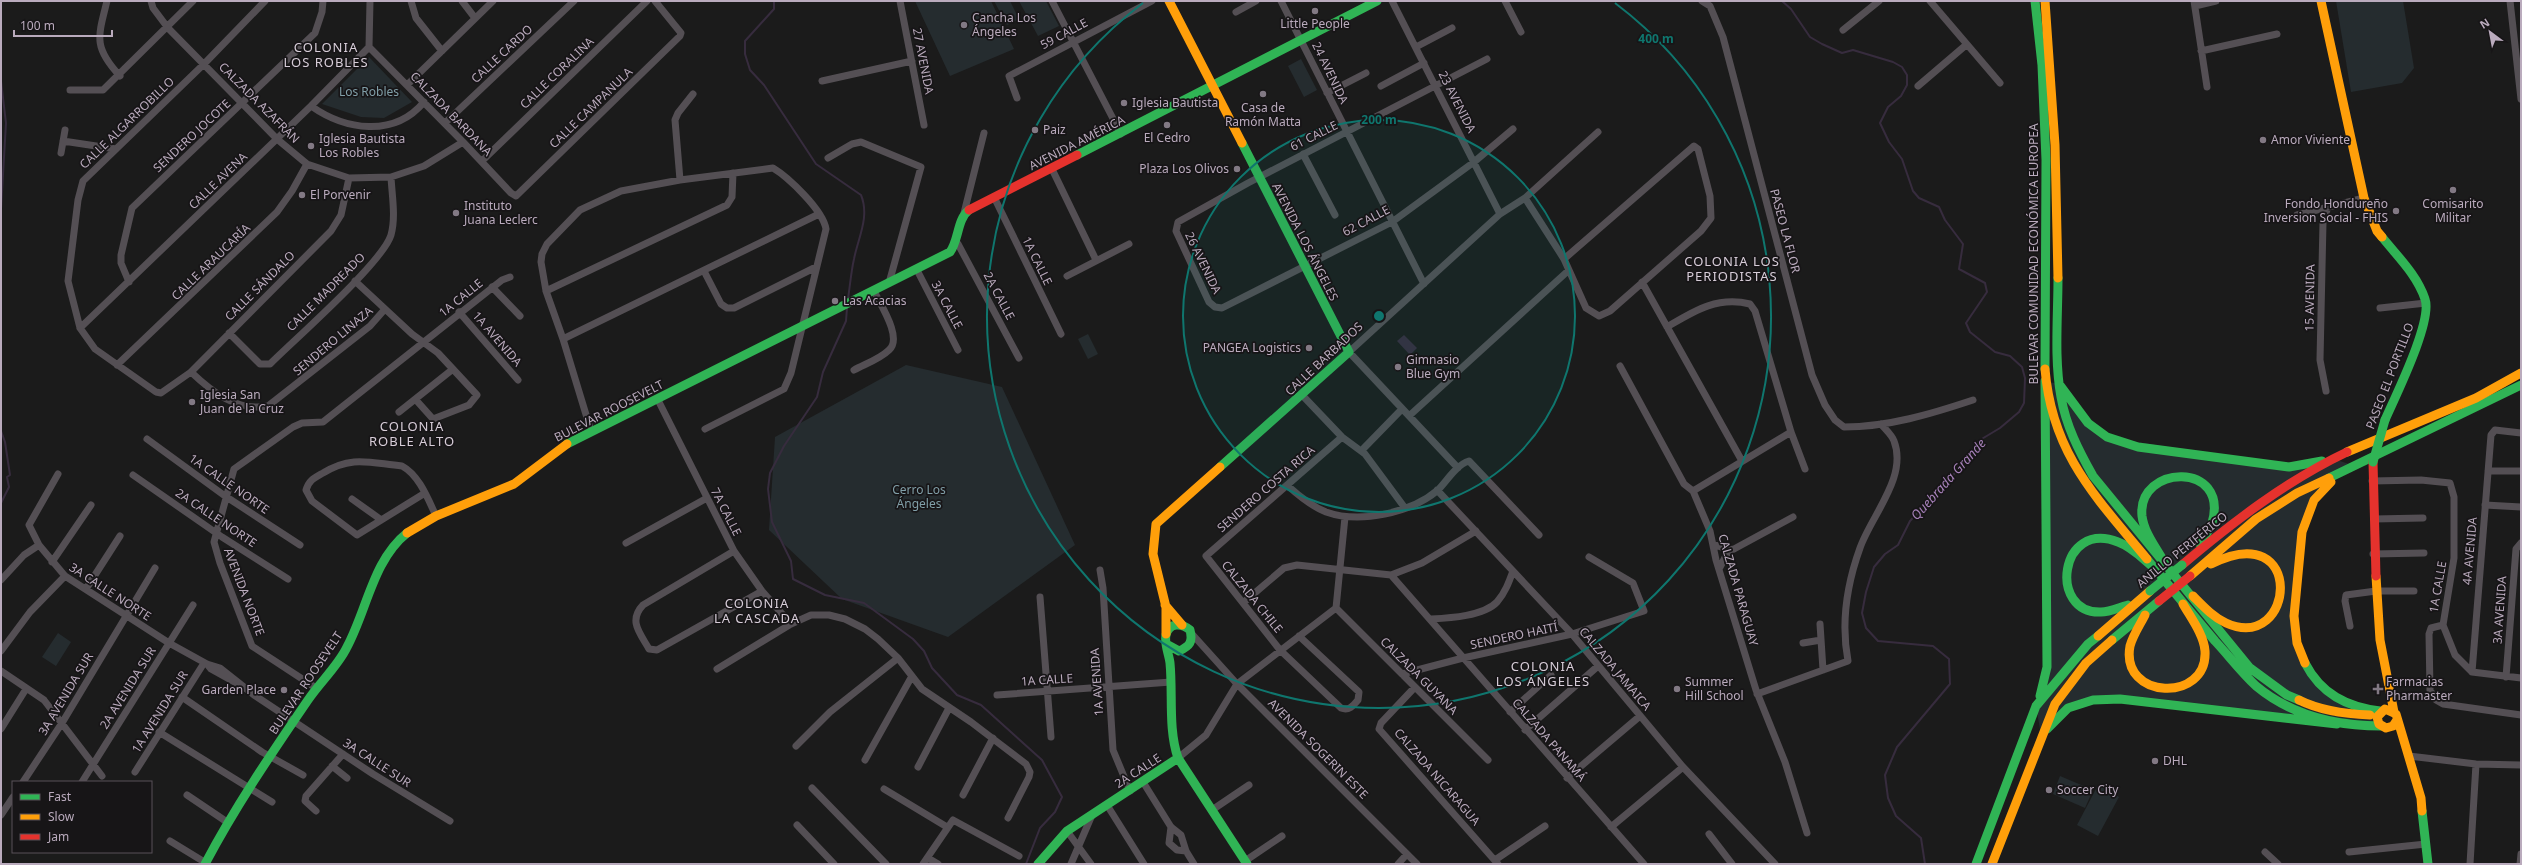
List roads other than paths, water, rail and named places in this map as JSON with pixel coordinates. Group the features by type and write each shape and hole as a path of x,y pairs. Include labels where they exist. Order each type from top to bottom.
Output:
{"main road":[{"name":"AVENIDA LOS ÁNGELES","path":"1168,1 1211,88 1349,352"},
{"name":"AVENIDA AMÉRICA","path":"964,213 1211,88 1378,1"},
{"name":"BULEVAR COMUNIDAD ECONÓMICA EUROPEA","path":"2034,1 2041,50 2047,142 2045,381 2054,422 2082,478 2183,604 2244,673 2264,691 2308,715 2336,724 2354,727 2383,727"},
{"name":"BULEVAR COMUNIDAD ECONÓMICA EUROPEA","path":"2045,1 2051,51 2055,125 2059,384 2066,422 2082,458 2092,476 2193,596 2240,658 2256,673 2280,691 2311,706 2346,714 2365,715 2381,711"},
{"name":"PASEO EL PORTILLO","path":"2322,1 2364,198 2377,231 2414,276 2422,289 2426,303 2424,319 2414,352 2385,420 2373,462 2372,481 2374,519 2373,554 2378,623 2387,685 2405,747"},
{"path":"958,244 964,213"},
{"name":"BULEVAR ROOSEVELT","path":"205,863 227,822 248,788 316,688 339,659 354,634 375,578 390,551 410,530 436,516 514,484 564,446 591,431 658,400 917,270 950,252 958,244"},
{"name":"CALLE BARBADOS","path":"1165,605 1152,549 1152,538 1156,524 1349,352"},
{"name":"ANILLO PERIFÉRICO","path":"1976,864 2036,706 2088,644 2150,591 2260,502 2294,480 2334,459 2452,408 2521,373"},
{"path":"2036,706 2047,667 2045,381"},
{"path":"2059,384 2088,423 2107,437 2138,447 2289,467 2334,459"},
{"name":"ANILLO PERIFÉRICO","path":"1992,864 2054,704 2073,678 2100,650 2276,505 2352,465 2489,403 2521,385"},
{"path":"2352,465 2313,497 2305,516 2300,548 2294,632 2297,648 2316,681 2331,694 2353,707 2381,711 2389,709 2396,716 2393,726 2383,727"},
{"path":"2163,560 2146,528 2143,510 2151,489 2159,481 2170,476 2182,475 2192,477 2204,485 2214,500 2216,509 2210,532 2186,562"},
{"path":"2142,598 2116,610 2090,612 2078,605 2070,596 2065,582 2066,565 2070,556 2082,544 2098,538 2107,538 2125,545 2153,567"},
{"path":"2193,596 2214,614 2231,625 2245,627 2260,625 2276,612 2282,599 2282,581 2276,568 2257,555 2235,554 2198,569"},
{"path":"2146,612 2130,647 2132,667 2138,679 2146,685 2158,690 2182,688 2199,674 2205,652 2202,638 2183,604"},
{"path":"1165,605 1192,634 1184,649 1170,665"},
{"path":"1165,605 1174,746 1178,758 1246,862"},
{"path":"1166,634 1170,627 1182,625"},
{"path":"1168,646 1184,649"},
{"name":"PASEO EL PORTILLO","path":"2381,711 2387,685"},
{"path":"2041,735 2068,708 2094,700 2120,699 2336,724"},
{"path":"2381,711 2377,720 2405,747 2409,756 2421,798 2428,864"},
{"name":"2A CALLE","path":"1038,864 1067,831 1178,758"}],"street":[{"path":"107,1 101,24 100,50 120,76"},
{"name":"CALZADA AZAFRÁN","path":"151,1 153,8 168,28 243,103 276,139 307,164 349,178 391,177 424,166 463,142"},
{"path":"70,90 98,92 120,76 193,1"},
{"name":"CALLE ALGARROBILLO","path":"161,393 95,349 80,328 68,280 78,200 83,181 204,64 265,1"},
{"name":"SENDERO JOCOTE","path":"129,282 121,263 121,254 132,208 243,103 314,33 322,12 323,1"},
{"path":"369,47 370,1"},
{"path":"411,1 416,18 442,51"},
{"path":"462,1 475,18"},
{"path":"407,85 493,1"},
{"name":"CALLE CARDO","path":"445,123 574,1"},
{"name":"CALLE CORALINA","path":"482,161 647,1"},
{"name":"CALLE CAMPANULA","path":"516,196 681,35 654,1"},
{"name":"27 AVENIDA","path":"900,1 924,125"},
{"path":"1052,1 1121,134"},
{"name":"59 CALLE","path":"1017,98 1008,76 1152,1"},
{"path":"1236,12 1256,1"},
{"name":"24 AVENIDA","path":"1281,1 1424,284"},
{"name":"23 AVENIDA","path":"1392,1 1500,214"},
{"path":"1505,1 1521,32"},
{"name":"PASEO LA FLOR","path":"1702,1 1710,6 1723,37 1812,376 1825,405 1835,420 1844,428 1881,424 1926,415 1973,400"},
{"path":"1843,30 1878,1"},
{"path":"1930,1 2000,83"},
{"path":"2207,87 2195,4 2216,1"},
{"path":"2510,1 2518,55 2521,99"},
{"path":"1416,47 1452,28"},
{"path":"2201,51 2278,34"},
{"path":"1918,86 1966,45"},
{"name":"CALZADA BARDANA","path":"369,47 482,161 511,194 516,196"},
{"name":"CALLE AVENA","path":"80,328 311,106 369,47"},
{"name":"61 CALLE","path":"1176,226 1178,222 1258,177 1487,59"},
{"path":"822,81 912,61"},
{"path":"1380,86 1424,63"},
{"path":"1327,93 1366,73"},
{"path":"680,180 675,120 678,113 693,94"},
{"path":"311,106 337,121 367,126 397,121 417,110 424,102"},
{"name":"62 CALLE","path":"1215,307 1222,308 1392,222 1474,162 1513,129"},
{"path":"61,153 65,130"},
{"name":"CALLE BARBADOS","path":"1349,352 1500,214 1525,198 1598,132"},
{"path":"964,213 984,133"},
{"path":"63,142 116,148"},
{"path":"828,158 852,144 861,142 921,167 889,284"},
{"path":"1525,198 1564,259 1586,308 1599,316 1610,310 1701,231 1711,218 1710,196 1698,149 1695,146 1564,259"},
{"path":"1303,154 1335,215"},
{"name":"CALLE ARAUCARÍA","path":"117,365 277,212 292,191 307,164"},
{"path":"591,431 546,291 542,254 562,226 580,210 621,191 680,180 773,168 785,175 819,214 826,229 791,373 784,389 705,429"},
{"path":"1052,169 1096,260"},
{"path":"546,291 727,205 732,197 732,173"},
{"name":"CALLE MADREADO","path":"229,333 260,364 266,365 355,281 382,250 390,236 393,220 391,177"},
{"name":"CALLE SÁNDALO","path":"161,393 191,372 331,231 341,215 349,178"},
{"name":"1A CALLE","path":"994,197 1061,334"},
{"path":"2297,215 2364,198"},
{"name":"15 AVENIDA","path":"2326,391 2320,360 2323,222 2328,207"},
{"path":"563,340 819,214"},
{"name":"26 AVENIDA","path":"1176,226 1176,231 1209,302 1215,307"},
{"name":"2A CALLE","path":"958,244 1019,358"},
{"path":"1067,276 1129,244"},
{"path":"704,270 721,304 727,308 734,308 816,267"},
{"name":"3A CALLE","path":"917,270 958,350"},
{"path":"1410,416 1569,270"},
{"name":"1A CALLE","path":"426,341 459,312 492,287 510,277"},
{"path":"355,281 385,309 426,341 476,392 474,400 433,419 416,400"},
{"path":"1642,282 1742,462"},
{"path":"492,287 520,316"},
{"path":"854,370 890,350 894,343 892,328 874,291"},
{"path":"1667,327 1705,305 1741,302 1750,304 1755,311 1791,432 1805,469"},
{"path":"2380,308 2426,303"},
{"name":"SENDERO LINAZA","path":"191,372 211,390 232,402 259,408 268,406 370,326 385,309"},
{"name":"1A AVENIDA","path":"459,312 518,380"},
{"name":"AVENIDA NORTE","path":"316,688 252,646 215,550 225,496 232,474 238,465 297,425 323,422 426,341"},
{"name":"AVENIDA LOS ÁNGELES","path":"1349,352 1458,468"},
{"name":"CALZADA PARAGUAY","path":"1620,366 1684,484 1693,490 1713,544 1719,569 1757,694 1785,762 1807,832"},
{"path":"399,412 416,400 453,369"},
{"path":"1302,395 1342,437 1365,454 1405,508"},
{"name":"7A CALLE","path":"658,400 734,551 762,591 791,624"},
{"path":"1364,448 1402,409"},
{"path":"1757,694 1848,661 1844,639 1846,604 1853,574 1860,547 1895,476 1897,455 1894,440 1881,424"},
{"name":"4A AVENIDA","path":"2472,672 2492,432 2497,430 2521,433"},
{"path":"1693,490 1791,432"},
{"name":"SENDERO COSTA RICA","path":"1206,558 1207,554 1288,486 1342,437"},
{"name":"1A CALLE NORTE","path":"147,439 225,496 300,546"},
{"path":"425,493 380,519 361,535 357,535 312,501 306,490 312,479 336,464 349,460 402,466 408,469 425,493 436,516"},
{"path":"1288,486 1304,500 1325,512 1345,516 1388,513 1416,504 1438,490 1458,468 1467,461 1471,463 1539,535"},
{"path":"2488,471 2521,471"},
{"name":"3A CALLE NORTE","path":"58,474 29,525 39,545 65,576 169,643 205,663 210,669 238,684 294,721"},
{"name":"2A CALLE NORTE","path":"133,475 217,533 288,578"},
{"name":"1A CALLE","path":"2372,481 2445,480 2450,483 2453,488 2454,558 2443,625 2431,628 2429,634 2430,690 2436,700 2443,704 2521,715"},
{"name":"CALZADA JAMAICA","path":"1438,490 1572,634 1683,767 1775,864"},
{"path":"626,543 707,498"},
{"path":"352,499 380,519"},
{"path":"52,562 91,505"},
{"path":"2485,505 2521,507"},
{"path":"1237,684 1336,608 1345,516"},
{"path":"1713,544 1729,550 1742,546 1793,517"},
{"path":"2374,519 2422,518"},
{"path":"1243,603 1284,568 1297,565 1339,571 1392,575 1422,563 1476,531"},
{"path":"86,590 120,536"},
{"name":"3A AVENIDA","path":"2506,677 2519,544"},
{"path":"1,580 24,555 39,545"},
{"path":"1719,569 1729,550"},
{"path":"734,551 643,605 637,611 634,617 635,625 649,649 657,650 762,591"},
{"path":"2373,554 2424,553"},
{"name":"SENDERO HAITÍ","path":"1402,674 1463,658 1572,634 1644,611 1633,583 1589,557"},
{"name":"CALZADA CHILE","path":"1206,558 1280,650 1341,708 1346,710 1351,708 1358,700 1359,692 1299,636"},
{"name":"3A AVENIDA SUR","path":"24,781 62,723 155,568"},
{"name":"1A AVENIDA","path":"1100,570 1103,588 1113,750 1130,791"},
{"path":"1431,619 1454,618 1476,612 1496,603 1504,592 1513,571"},
{"name":"CALZADA PANAMÁ","path":"1392,575 1525,730 1644,864"},
{"path":"1,651 30,612 65,576"},
{"path":"2350,626 2345,600 2346,595 2376,591 2414,591"},
{"path":"1040,597 1051,737"},
{"name":"2A AVENIDA SUR","path":"83,781 193,605"},
{"name":"CALZADA GUYANA","path":"1336,608 1488,760"},
{"path":"717,669 791,624 817,614 845,619 864,629 898,658 922,689 993,738 1026,764 1030,772 1008,818"},
{"path":"1820,624 1823,670"},
{"path":"2443,625 2455,655 2472,672 2521,678"},
{"name":"AVENIDA SOGERIN ESTE","path":"1192,634 1203,649 1237,684 1417,864"},
{"path":"1804,643 1821,640"},
{"path":"1184,649 1203,649"},
{"path":"796,746 830,712 898,658"},
{"name":"1A AVENIDA SUR","path":"135,772 159,732 205,663"},
{"path":"1525,730 1598,666"},
{"path":"1,671 44,700 102,776"},
{"path":"1510,712 1551,675"},
{"path":"865,760 912,676"},
{"name":"1A CALLE","path":"997,695 1171,682"},
{"name":"2A CALLE","path":"1178,758 1206,735 1237,684"},
{"name":"CALZADA NICARAGUA","path":"1415,687 1381,723 1379,728 1496,862"},
{"path":"1,729 26,689"},
{"path":"182,697 270,757 303,775"},
{"path":"918,767 949,708"},
{"path":"1567,778 1640,716"},
{"name":"3A CALLE SUR","path":"294,721 343,754 450,821"},
{"path":"159,732 272,802"},
{"path":"963,795 993,738"},
{"path":"316,811 305,801 306,796 343,754"},
{"path":"2409,756 2476,764 2521,765"},
{"path":"2470,864 2476,764"},
{"path":"332,766 347,778"},
{"path":"1611,827 1683,767"},
{"path":"1143,782 1171,827 1181,835 1186,851 1194,864"},
{"path":"1212,810 1249,785"},
{"path":"812,788 886,864"},
{"path":"884,789 947,827"},
{"path":"187,795 227,822"},
{"path":"1,815 12,798"},
{"path":"1107,805 1144,864"},
{"path":"1071,864 1092,814"},
{"path":"938,864 925,861 951,821 956,820 1019,856"},
{"path":"797,824 834,864"},
{"path":"1496,862 1545,826"},
{"path":"1171,827 1169,843 1177,850 1186,851"},
{"path":"1067,831 1091,864"},
{"path":"1709,834 1732,864"},
{"path":"1246,862 1282,836"},
{"path":"170,841 205,863"},
{"path":"2348,852 2426,844"},
{"path":"2265,852 2278,864"},
{"path":"1398,864 1407,854"},
{"path":"2520,864 2521,854"}],"waterway":[{"path":"774,1 774,9 745,41 745,54 750,70 764,85 816,164 861,195 864,219 853,264 848,299"},
{"name":"Quebrada Grande","path":"1782,1 1791,9 1810,37 1822,44 1842,53 1853,50 1893,62 1902,67 1907,75 1907,85 1901,96 1888,107 1880,123 1889,142 1902,159 1913,191 1919,198 1939,207 1945,220 1963,244 1959,269 1985,283 1987,292 1966,323 1970,332 1995,352 2010,356 2022,367 2025,378 2024,403 2019,412 2000,428 1980,440 1955,473 1910,521 1898,545 1885,554 1874,567 1866,592 1862,613 1866,628 1878,641 1933,646 1949,659 1950,684 1897,747 1885,775 1888,798 1896,816 1921,838 1925,864"},
{"path":"1,81 6,123 1,209"},
{"path":"847,308 846,321 823,372 817,397 784,446 770,473 768,489 772,522 791,561 793,579 825,595 864,603 913,639 924,651 932,668 957,695 981,705 1042,760 1062,797 1055,812 1040,828 1026,864"},
{"path":"1,431 5,442 10,475 7,477 9,487 1,503"}],"place":[{"name":"Little People","path":"1315,11"},
{"name":"Cancha Los Ángeles","path":"964,25"},
{"name":"Casa de Ramón Matta","path":"1263,94"},
{"name":"Iglesia Bautista","path":"1124,103"},
{"name":"El Cedro","path":"1167,125"},
{"name":"Paiz","path":"1035,130"},
{"name":"Amor Viviente","path":"2263,140"},
{"name":"Iglesia Bautista Los Robles","path":"311,146"},
{"name":"Plaza Los Olivos","path":"1237,169"},
{"name":"Comisarito Militar","path":"2453,190"},
{"name":"El Porvenir","path":"302,195"},
{"name":"Fondo Hondureño Inversion Social - FHIS","path":"2396,211"},
{"name":"Instituto Juana Leclerc","path":"456,213"},
{"name":"Las Acacias","path":"835,301"},
{"name":"PANGEA Logistics","path":"1309,348"},
{"name":"Gimnasio Blue Gym","path":"1398,367"},
{"name":"Iglesia San Juan de la Cruz","path":"192,402"},
{"name":"Summer Hill School","path":"1677,689"},
{"name":"Farmacias Pharmaster","path":"2378,689"},
{"name":"Garden Place","path":"284,690"},
{"name":"DHL","path":"2155,761"},
{"name":"Soccer City","path":"2049,790"}],"district":[{"name":"COLONIA LOS ROBLES","path":"326,54"},
{"name":"COLONIA LOS PERIODISTAS","path":"1732,268"},
{"name":"COLONIA ROBLE ALTO","path":"412,434"},
{"name":"COLONIA LA CASCADA","path":"757,610"},
{"name":"COLONIA LOS ÁNGELES","path":"1543,674"}],"park label":[{"name":"Los Robles","path":"369,92"},
{"name":"Cerro Los Ángeles","path":"919,497"}]}
